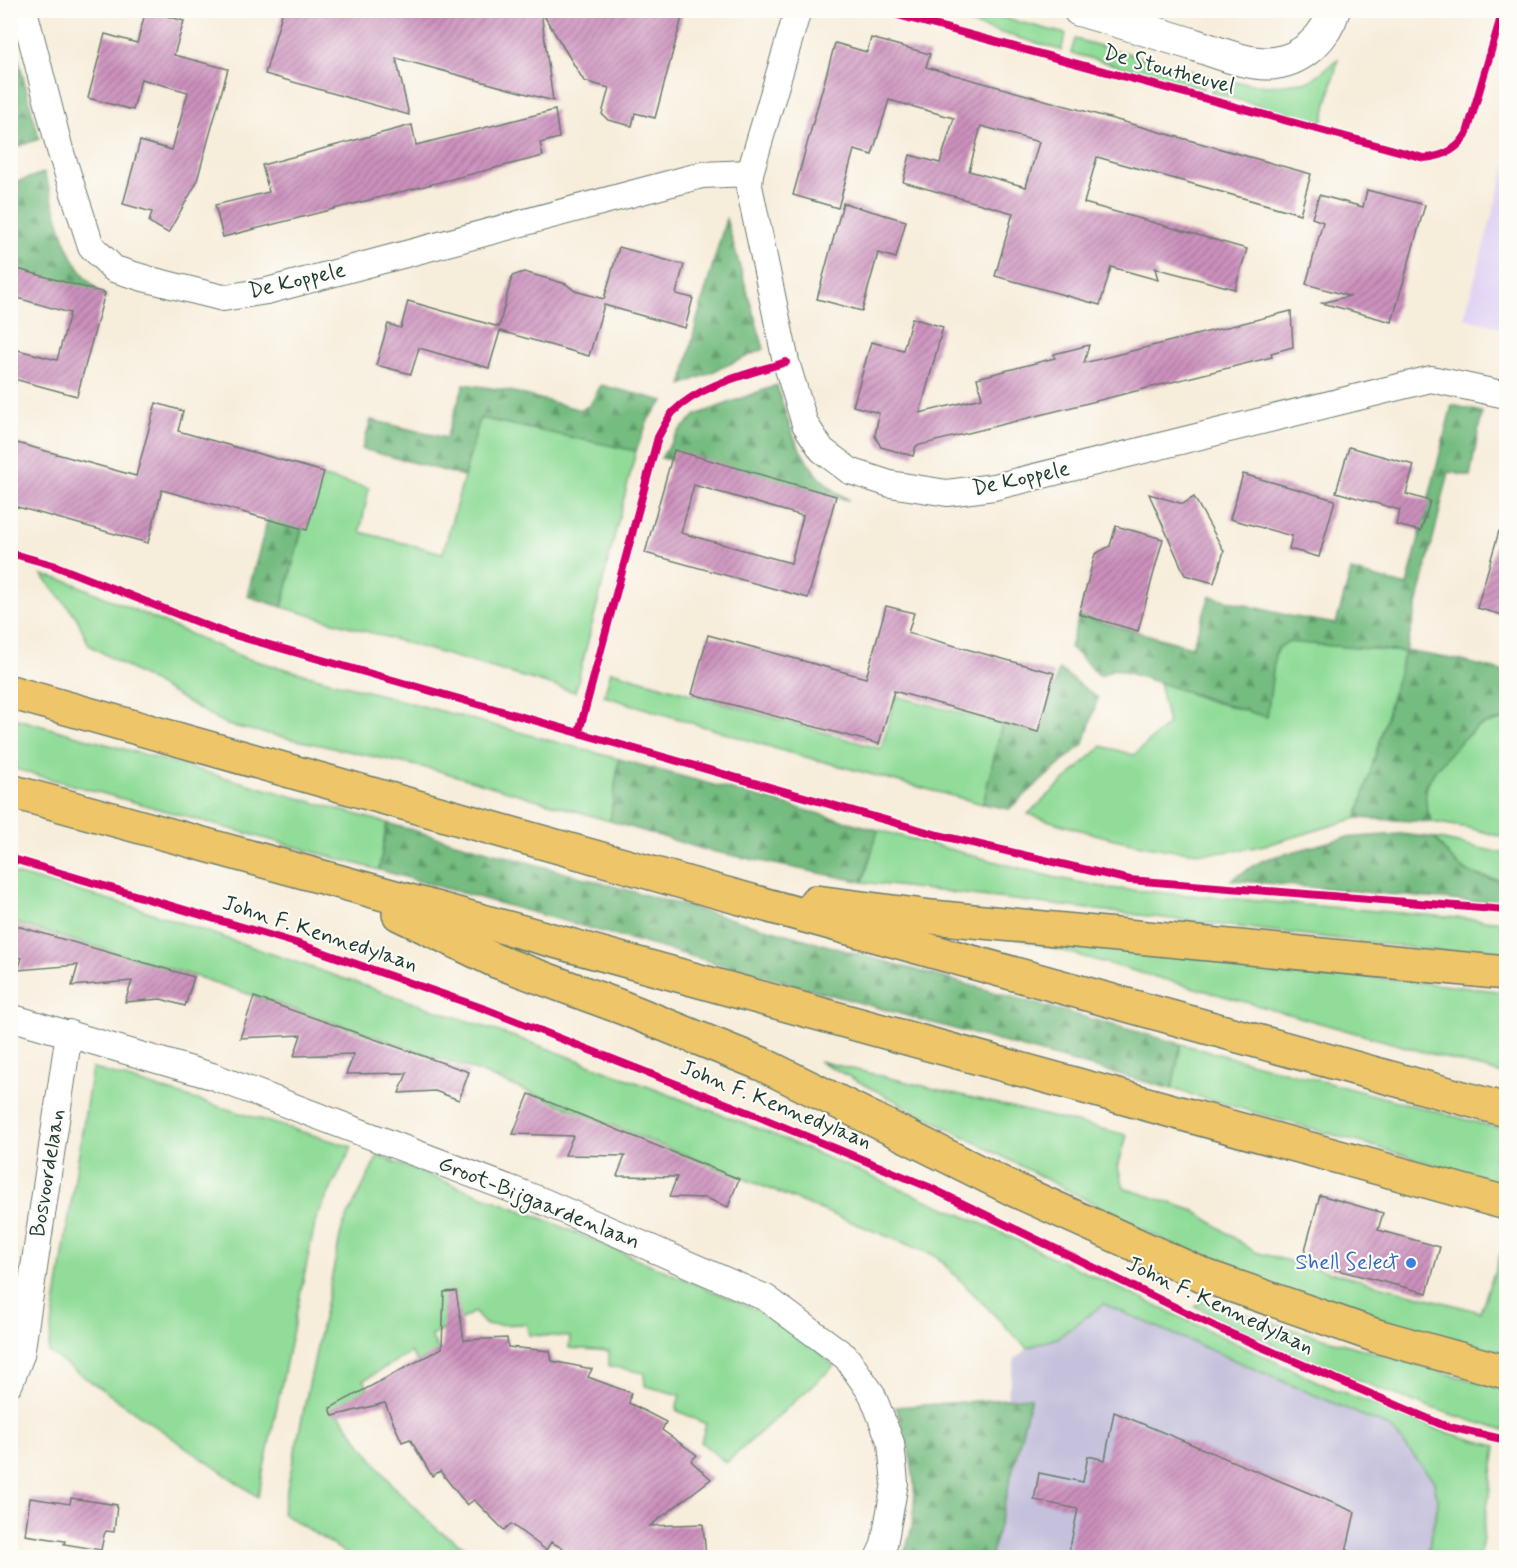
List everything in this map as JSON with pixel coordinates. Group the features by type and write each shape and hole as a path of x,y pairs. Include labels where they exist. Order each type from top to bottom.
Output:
{"main road":[{"path":"10,692 690,884 1506,1110"},
{"path":"10,790 1506,1203"},
{"path":"328,879 496,961 621,1007 762,1064 1015,1190 1205,1276 1377,1336 1506,1372"},
{"path":"690,884 932,917 1506,973"}],"street":[{"name":"De Koppele","path":"24,10 60,150 91,246 114,269 223,298 267,291 702,175 750,173"},
{"name":"De Koppele","path":"798,10 750,173 750,200 786,362 805,424 822,450 850,471 883,482 947,493 994,487 1431,379 1506,394"},
{"name":"De Stoutheuvel","path":"1079,10 1256,63 1284,61 1302,53 1326,29 1334,10"},
{"name":"Groot-Bijgaardenlaan","path":"10,1017 212,1076 540,1200 766,1299 846,1357 872,1394 891,1443 895,1483 884,1545 878,1557"},
{"name":"Bosvoordelaan","path":"10,1383 21,1355 69,1033"}],"shaded area":[{"path":"1506,164 1506,329 1464,318"},
{"path":"1092,1295 1417,1436 1452,1501 1442,1557 975,1558 1015,1359"}],"green space":[{"path":"952,11 976,11 1066,34 1061,50 949,18"},
{"path":"10,27 39,139 11,149 10,149"},
{"path":"1075,39 1207,75 1203,89 1071,53"},
{"path":"1338,59 1322,124 1211,92 1214,79 1268,86 1310,81"},
{"path":"44,173 65,241 72,256 92,285 107,298 11,274 10,184"},
{"path":"726,219 764,349 682,385 697,320"},
{"path":"464,384 510,391 581,410 590,405 601,385 664,401 649,418 636,451 480,418 464,476 362,449 371,420 446,438"},
{"path":"777,385 787,420 801,451 821,478 849,500 661,458 678,432 696,415"},
{"path":"1452,405 1482,412 1470,476 1449,472 1406,651 1458,660 1506,672 1506,719 1474,730 1437,768 1426,792 1432,822 1357,818 1405,652 1287,642 1279,648 1275,655 1267,717 1114,669 1100,676 1070,647 1079,616 1192,647 1210,596 1290,616 1336,624 1351,571 1407,586"},
{"path":"480,418 636,451 575,692 282,607 316,475 369,488 360,532 443,553"},
{"path":"269,514 303,524 282,607 247,596"},
{"path":"42,575 70,582 245,658 619,759 610,821 436,770 227,725 89,645 77,618"},
{"path":"1287,642 1406,652 1357,818 1263,845 1209,853 1184,852 1130,843 1028,814 1102,746 1134,755 1168,724 1159,681 1209,701 1267,716 1275,655 1279,648"},
{"path":"1059,669 1098,698 1084,743 1009,809 983,804 1002,724 1041,734"},
{"path":"611,671 881,749 896,696 1002,724 983,804 787,752 604,696"},
{"path":"10,717 387,823 379,870 11,768"},
{"path":"1506,719 1506,838 1469,828 1432,822 1427,811 1425,792 1437,768 1474,730"},
{"path":"619,759 878,830 863,882 706,850 610,821"},
{"path":"387,823 1181,1044 1172,1089 379,870"},
{"path":"878,830 1053,877 1108,888 1506,922 1506,959 863,882"},
{"path":"1401,834 1435,838 1449,857 1464,870 1483,878 1506,880 1506,905 1231,880 1263,860 1343,838"},
{"path":"1435,838 1506,854 1506,880 1482,877 1464,870"},
{"path":"11,873 132,906 549,1049 762,1130 976,1221 1327,1386 1445,1432 1496,1446 1480,1557 1427,1557 1438,1504 1434,1481 1391,1428 1104,1304 1057,1338 1027,1348 936,1256 474,1070 198,977 11,922"},
{"path":"1016,938 1506,992 1506,1075"},
{"path":"1181,1044 1506,1130 1506,1187 1380,1148 1172,1089"},
{"path":"819,1061 1127,1135 1118,1167 1124,1188 1195,1211 1255,1252 1480,1312 1506,1239 1506,1353 1290,1295 1167,1242"},
{"path":"92,1068 352,1147 316,1219 258,1497 48,1352"},
{"path":"378,1156 546,1220 792,1325 834,1366 726,1463 701,1442 706,1424 676,1410 680,1395 645,1386 644,1373 609,1366 609,1351 569,1348 570,1337 529,1335 526,1324 486,1325 474,1312 431,1336 445,1361 424,1373 411,1352 364,1380 371,1394 338,1413 393,1486 439,1531 480,1557 352,1557 282,1513 342,1228"},
{"path":"1203,1300 1292,1329 1506,1390 1506,1431 1387,1392 1309,1360 1195,1306"},
{"path":"1031,1397 991,1557 902,1557 913,1520 914,1482 907,1443 896,1407"}],"building":[{"path":"146,10 184,21 174,55 228,69 196,184 168,233 149,222 152,212 123,204 140,141 172,150 188,92 141,79 133,110 88,98 105,34 137,43"},
{"path":"283,10 684,10 655,118 635,113 632,126 608,120 602,114 609,88 584,81 541,11 553,101 396,58 409,115 265,74"},
{"path":"871,38 930,54 926,67 1311,174 1300,214 1097,157 1084,203 1247,249 1235,289 1155,268 1158,280 1111,267 1100,305 995,276 1013,213 903,182 910,155 940,163 954,118 889,100 872,155 854,150 838,208 793,195 835,43 867,52","holes":["981,126 1039,142 1026,187 969,171"]},
{"path":"555,110 559,138 540,143 543,156 223,237 215,205 269,192 262,165 412,125 416,145"},
{"path":"1367,190 1425,205 1392,322 1322,303 1349,296 1306,284 1323,222 1312,218 1319,195 1363,207"},
{"path":"843,203 906,221 896,258 878,253 862,311 817,299"},
{"path":"619,247 684,265 676,294 693,298 685,328 604,305 589,356 500,331 489,368 419,348 411,374 376,365 388,324 401,328 408,301 499,327 512,276 524,272 566,284 575,291 604,299"},
{"path":"10,267 105,293 77,396 10,378 10,348 57,360 70,313 10,296"},
{"path":"1291,311 1293,347 1271,353 1272,357 916,446 913,456 881,447 875,436 879,413 853,406 871,342 903,350 912,318 943,327 920,413 982,398 977,378 1055,358 1054,354 1089,345 1084,363"},
{"path":"156,403 183,411 178,431 324,472 307,530 162,490 148,543 10,505 10,441 136,476"},
{"path":"1349,447 1414,465 1406,494 1430,501 1421,531 1396,525 1400,510 1336,492"},
{"path":"674,450 836,496 808,598 645,553","holes":["694,485 803,516 791,563 681,533"]},
{"path":"1243,474 1335,500 1319,557 1289,549 1292,536 1230,519"},
{"path":"1149,494 1183,504 1194,497 1224,551 1214,583 1185,575"},
{"path":"1116,526 1163,539 1138,631 1079,614 1095,554 1110,546"},
{"path":"1499,531 1506,532 1506,616 1477,608"},
{"path":"886,606 914,613 908,633 1054,673 1038,732 894,691 879,744 692,694 708,635 866,678"},
{"path":"10,924 194,977 185,1006 161,999 125,1002 132,981 72,986 78,965 18,970 22,958 10,955"},
{"path":"254,997 469,1072 459,1100 435,1091 399,1093 407,1073 346,1074 354,1054 294,1056 301,1035 240,1038"},
{"path":"529,1094 739,1179 728,1207 706,1198 669,1197 677,1177 617,1176 625,1156 565,1155 573,1136 513,1134"},
{"path":"1320,1195 1383,1213 1378,1230 1440,1247 1427,1293 1302,1261"},
{"path":"456,1291 464,1340 507,1338 508,1347 550,1351 552,1361 592,1369 588,1377 631,1393 629,1403 666,1422 662,1430 697,1455 691,1461 711,1479 650,1526 703,1524 706,1557 579,1557 551,1542 546,1550 511,1524 504,1530 474,1500 467,1505 440,1471 432,1476 410,1439 402,1442 385,1403 333,1416 330,1408 442,1348 444,1292"},
{"path":"1114,1412 1355,1512 1345,1557 1068,1557 1078,1509 1034,1500 1039,1473 1083,1482 1088,1456 1105,1460"},
{"path":"30,1498 70,1504 71,1498 117,1505 114,1532 106,1531 101,1550 64,1544 65,1541 25,1535"}],"cycle path":[{"path":"879,10 1424,158 1449,151 1459,144 1467,133 1503,10"},
{"path":"579,732 658,437 673,412 697,394 741,376 786,362"},
{"path":"10,553 53,565 220,631 938,835 1130,880 1506,910"},
{"name":"John F. Kennedylaan","path":"10,858 299,944 485,1009 750,1113 931,1188 1220,1329 1445,1426 1506,1440"}],"place":[{"name":"Shell Select","path":"1411,1263"}]}
